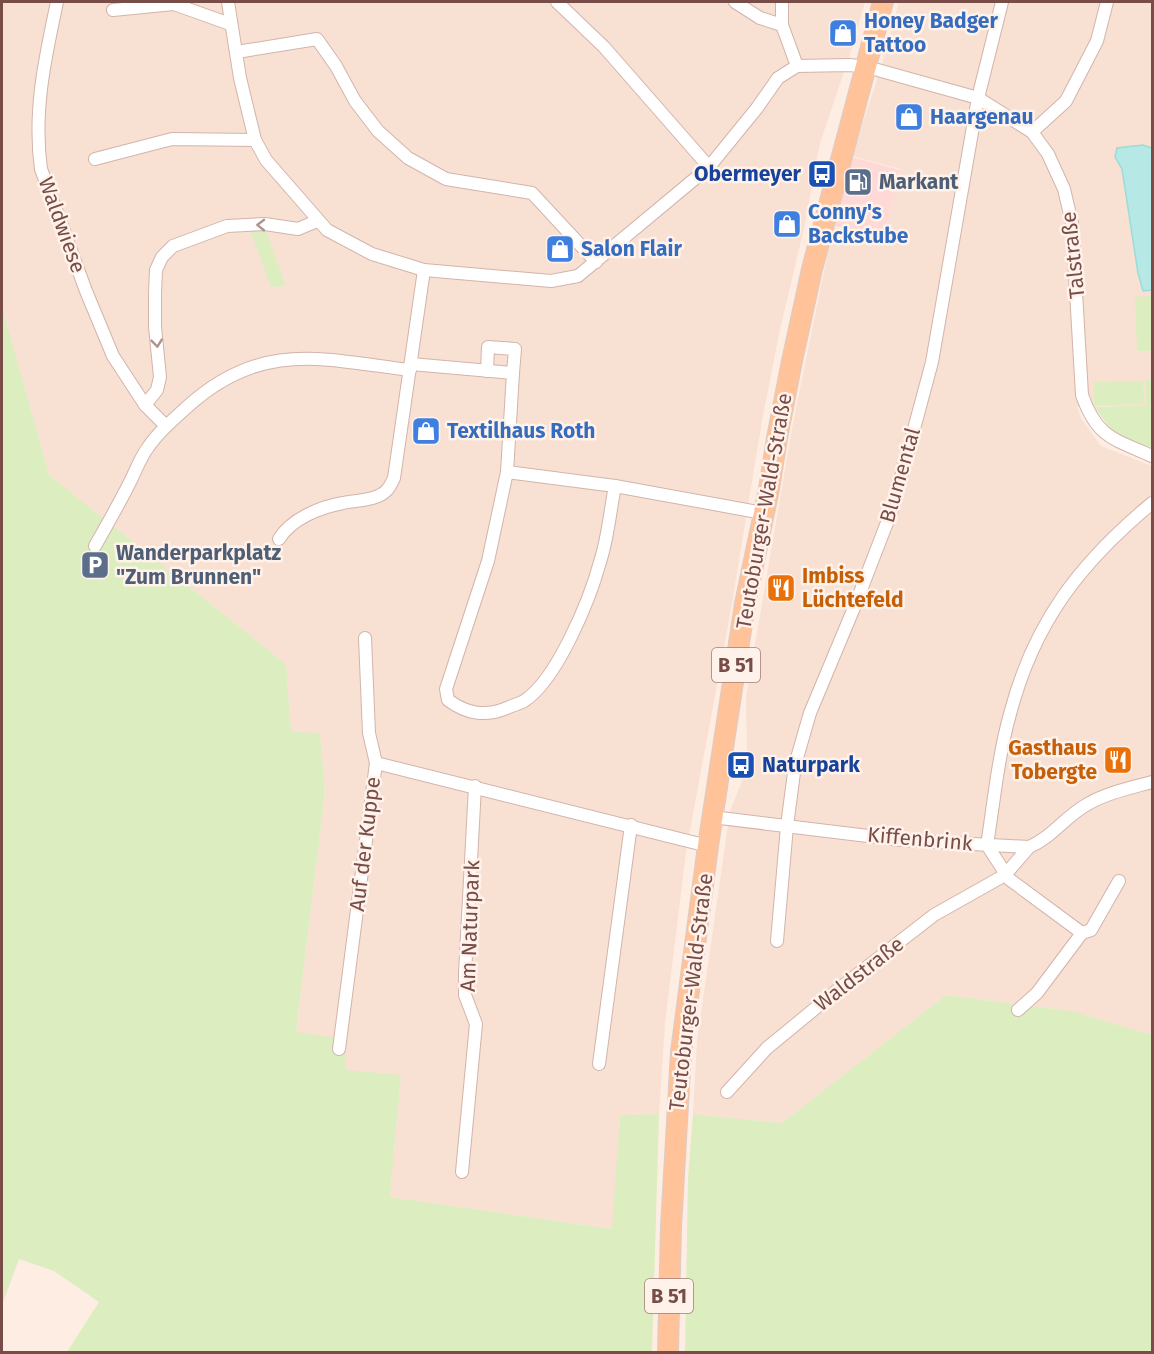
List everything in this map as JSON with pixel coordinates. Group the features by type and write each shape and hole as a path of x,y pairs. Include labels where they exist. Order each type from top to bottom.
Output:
{"main road":[{"name":"Teutoburger-Wald-Straße","path":"668,1353 671,1227 679,1076 712,817 745,604 769,489 789,372 812,269 867,67 882,2"}],"street":[{"name":"Waldwiese","path":"57,2 39,92 41,169 86,291 113,356 145,405 166,426"},
{"path":"228,2 240,78 255,140 266,160 327,230 372,254 424,270 551,281 578,276 709,167 778,78 798,66 782,25 782,2"},
{"path":"557,2 604,47 709,167"},
{"path":"735,2 760,18 782,25"},
{"name":"Blumental","path":"777,941 795,765 810,713 893,507 932,362 978,98 1002,2"},
{"path":"1032,132 1066,101 1096,41 1107,2"},
{"path":"113,10 174,4 231,24"},
{"path":"237,52 317,39 336,66 355,101 378,131 408,158 446,179 532,193 596,262"},
{"name":"Talstraße","path":"798,66 850,64 867,67 978,98 1032,132 1048,154 1064,189 1072,223 1082,395 1089,415 1104,434 1152,456"},
{"path":"94,159 172,139 255,140"},
{"path":"145,405 157,390 160,376 155,327 156,270 162,257 172,246 227,226 265,224 298,229 317,221"},
{"path":"279,538 284,530 306,515 339,503 376,497 388,490 397,466 424,270"},
{"path":"487,370 488,347 515,349 507,471 488,561 446,689 448,700 460,709 479,714 501,710 525,700 550,674 580,618 601,562 615,486"},
{"path":"95,546 148,446 196,398 226,377 247,367 303,357 513,373"},
{"path":"507,471 615,486 763,513"},
{"name":"Kiffenbrink","path":"712,817 901,840 987,845 1002,747 1029,656 1038,636 1073,580 1100,550 1152,503"},
{"name":"Auf der Kuppe","path":"339,1049 376,763 369,733 365,638"},
{"path":"376,763 708,846"},
{"name":"Waldstraße","path":"728,1092 767,1048 934,915 1005,875 1029,847 1040,842 1085,805 1108,794 1152,782"},
{"name":"Am Naturpark","path":"462,1172 476,1024 465,995 475,786"},
{"path":"599,1064 631,825"},
{"path":"987,845 1029,847"},
{"path":"987,845 1005,875 1082,933"},
{"path":"1018,1010 1037,993 1082,933 1091,930 1119,881"}],"shaded area":[{"path":"2,2 865,2 820,143 762,421 731,609 686,852 665,1024 659,1114 620,1115 613,1229 390,1197 401,1076 346,1070 296,1033 325,792 320,734 291,733 286,664 49,475 2,306"},
{"path":"899,2 1152,2 1152,380 1146,381 1146,405 1077,407 1081,418 1101,446 1152,466 1152,1035 1072,1011 946,995 782,1123 693,1114 697,1041 730,811 744,776 747,756 746,697 793,423 833,227 883,239 900,169 852,156 883,61"},
{"path":"852,157 900,170 883,238 834,226"}],"green space":[{"path":"249,227 265,228 286,286 271,287"},
{"path":"1152,296 1152,351 1137,351 1135,297"},
{"path":"2,306 49,475 286,664 291,732 320,733 325,792 296,1032 345,1039 346,1070 401,1075 390,1197 612,1229 620,1115 659,1114 652,1352 67,1352 99,1302 54,1271 19,1259 2,1305"},
{"path":"1146,380 1152,380 1152,448 1113,432 1094,407 1146,405"},
{"path":"1143,381 1144,404 1094,405 1094,382"},
{"path":"946,995 1072,1011 1152,1035 1152,1352 685,1352 688,1179 693,1114 782,1123"}],"water":[{"path":"1143,145 1152,148 1152,290 1143,291 1138,273 1122,169 1115,157 1117,148"}],"place":[{"name":"Honey Badger Tattoo","path":"843,33"},
{"name":"Haargenau","path":"909,117"},
{"name":"Obermeyer","path":"822,174"},
{"name":"Markant","path":"858,182"},
{"name":"Conny's Backstube","path":"787,224"},
{"name":"Salon Flair","path":"560,249"},
{"name":"Textilhaus Roth","path":"426,431"},
{"name":"Wanderparkplatz \"Zum Brunnen\"","path":"95,565"},
{"name":"Imbiss Lüchtefeld","path":"781,588"},
{"name":"Gasthaus Tobergte","path":"1118,760"},
{"name":"Naturpark","path":"741,765"}]}
